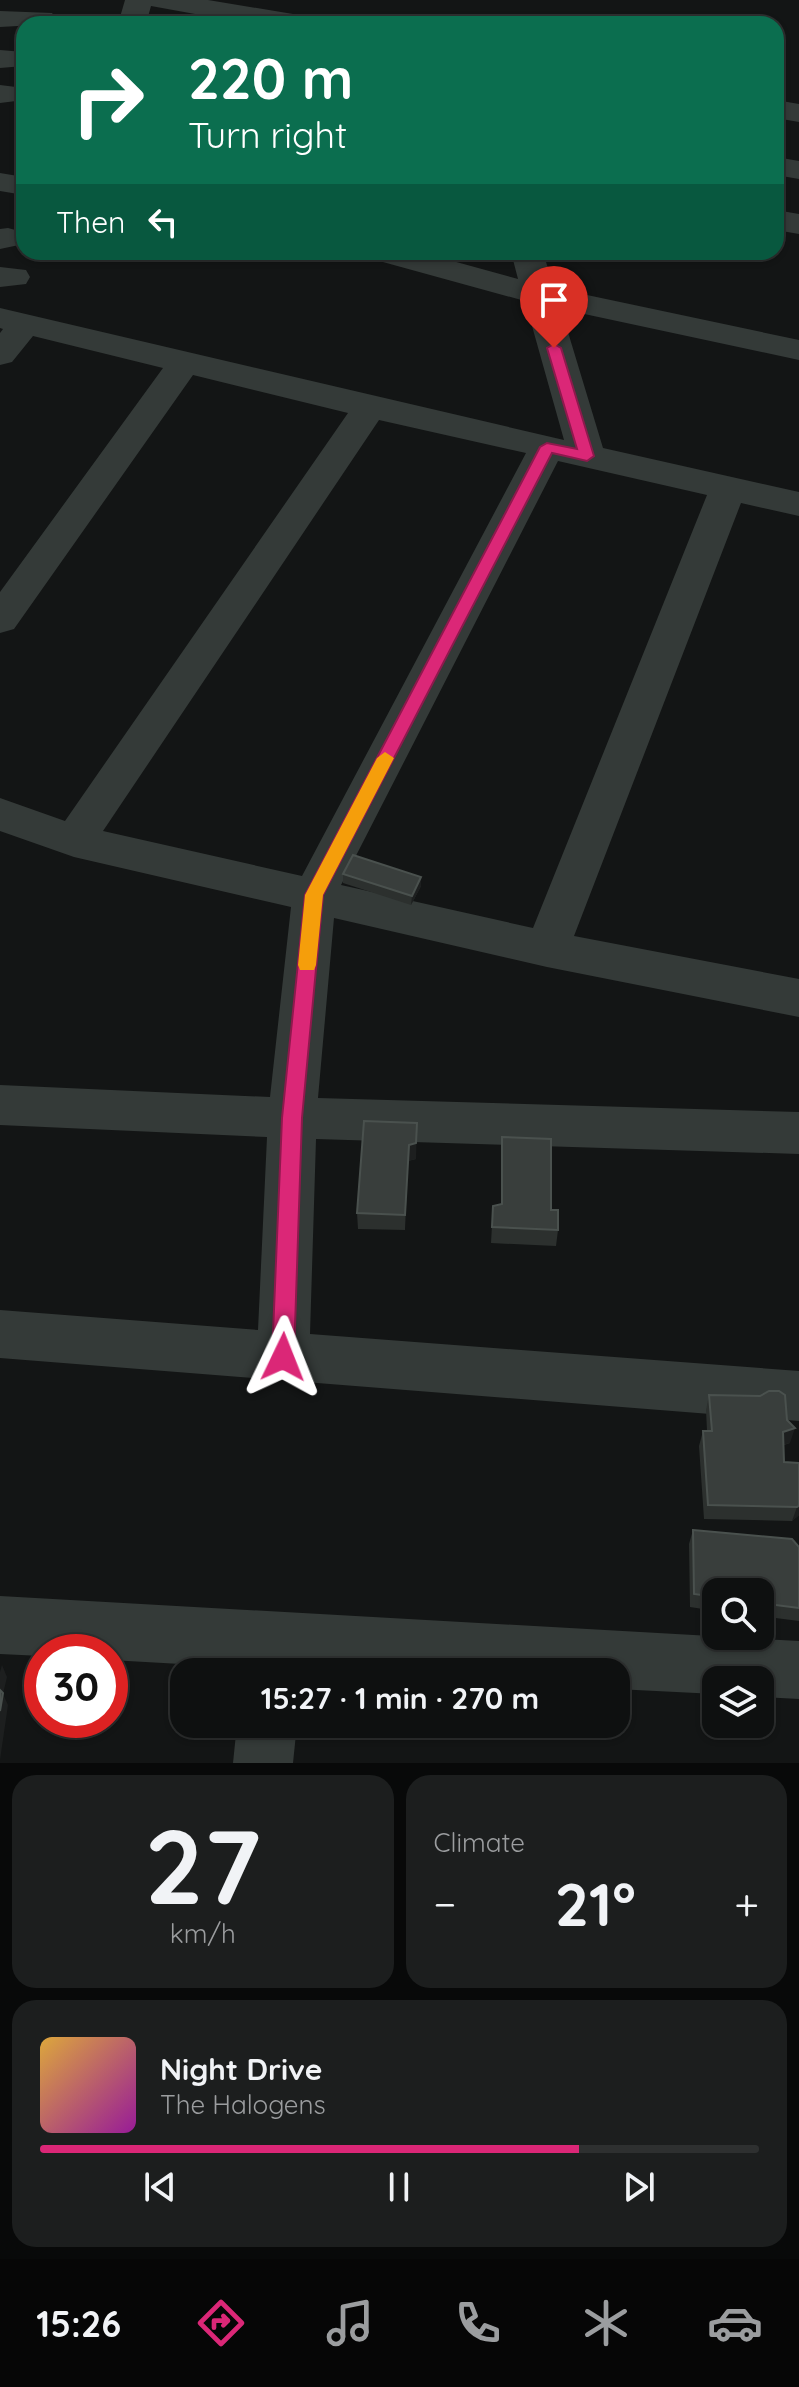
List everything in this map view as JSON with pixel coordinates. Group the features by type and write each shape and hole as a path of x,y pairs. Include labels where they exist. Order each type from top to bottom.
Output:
{"street":[{"path":"159,0 249,16"},
{"path":"412,260 537,294 799,350"},
{"path":"283,1357 292,1118 314,895 567,452 529,260"},
{"path":"0,355 13,320 370,407 799,504"},
{"path":"0,620 185,362"},
{"path":"74,841 370,407"},
{"path":"547,949 728,488"},
{"path":"0,814 74,841 547,949 796,988"},
{"path":"0,1105 292,1118 799,1133"},
{"path":"0,1334 799,1396"},
{"path":"0,1625 274,1656 799,1670"},
{"path":"263,1763 266,1738"}],"building":[{"path":"353,855 421,877 412,896 343,874"},
{"path":"364,1121 417,1123 416,1143 409,1145 405,1215 357,1213"},
{"path":"502,1137 551,1139 551,1210 558,1210 558,1230 492,1227 493,1206 502,1204"},
{"path":"769,1391 779,1391 785,1395 787,1420 795,1428 783,1432 784,1462 799,1463 799,1506 708,1505 703,1431 712,1431 709,1395 760,1396"},
{"path":"693,1530 792,1539 799,1547 799,1608 774,1605 774,1578 702,1578 702,1595 694,1594"}],"slow traffic":[{"path":"307,965 314,895 385,758"}],"route":[{"path":"283,1357 292,1118 314,895 547,447 587,456 554,348"}]}
